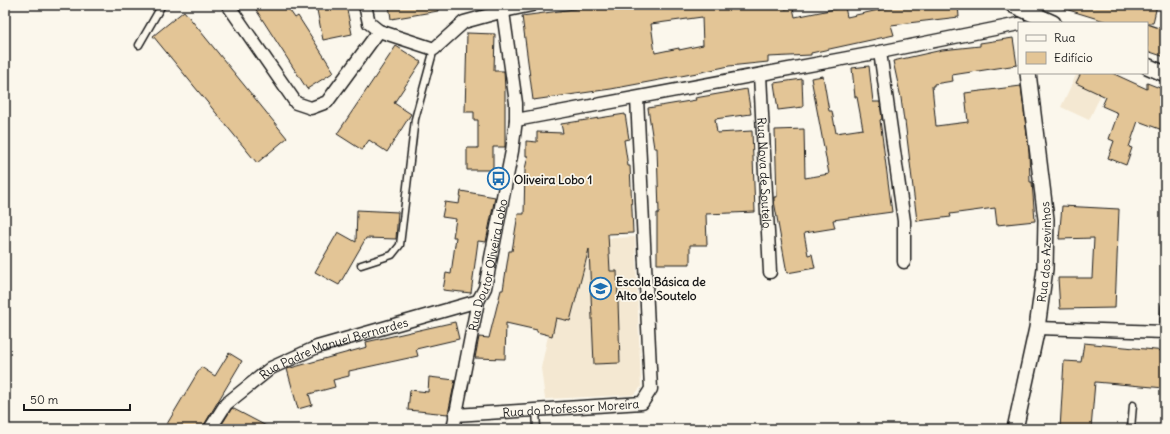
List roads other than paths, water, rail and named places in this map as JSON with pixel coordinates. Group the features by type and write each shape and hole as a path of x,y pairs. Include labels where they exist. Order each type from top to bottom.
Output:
{"street":[{"path":"228,5 296,103 311,108 327,102 380,31"},
{"path":"365,5 369,23 380,31 434,49 464,22 503,8 532,5"},
{"path":"1016,6 1051,22"},
{"path":"1016,6 1020,22"},
{"name":"Rua Doutor Oliveira Lobo","path":"453,429 478,301 485,288 512,151 516,120 516,103 503,8"},
{"path":"516,120 880,52 1018,23"},
{"path":"880,52 904,221 904,262"},
{"path":"1148,66 1165,74"},
{"name":"Rua Nova de Soutelo","path":"760,74 770,272"},
{"name":"Rua dos Azevinhos","path":"1015,429 1037,328 1046,269 1046,219 1028,74"},
{"name":"Rua do Professor Moreira","path":"455,415 642,403 651,389 637,98"},
{"name":"Rua Padre Manuel Bernardes","path":"210,429 226,404 271,368 317,347 478,301"},
{"path":"1037,328 1164,332"}],"lane":[{"path":"139,45 162,5"},
{"path":"361,265 392,255 400,246 415,119 434,49"},
{"path":"1164,332 1165,306"},
{"path":"1131,429 1133,405"},
{"path":"536,410 537,429"}],"place":[{"name":"Oliveira Lobo 1","path":"499,179"},
{"name":"Escola Básica de Alto de Soutelo","path":"600,288"}]}
